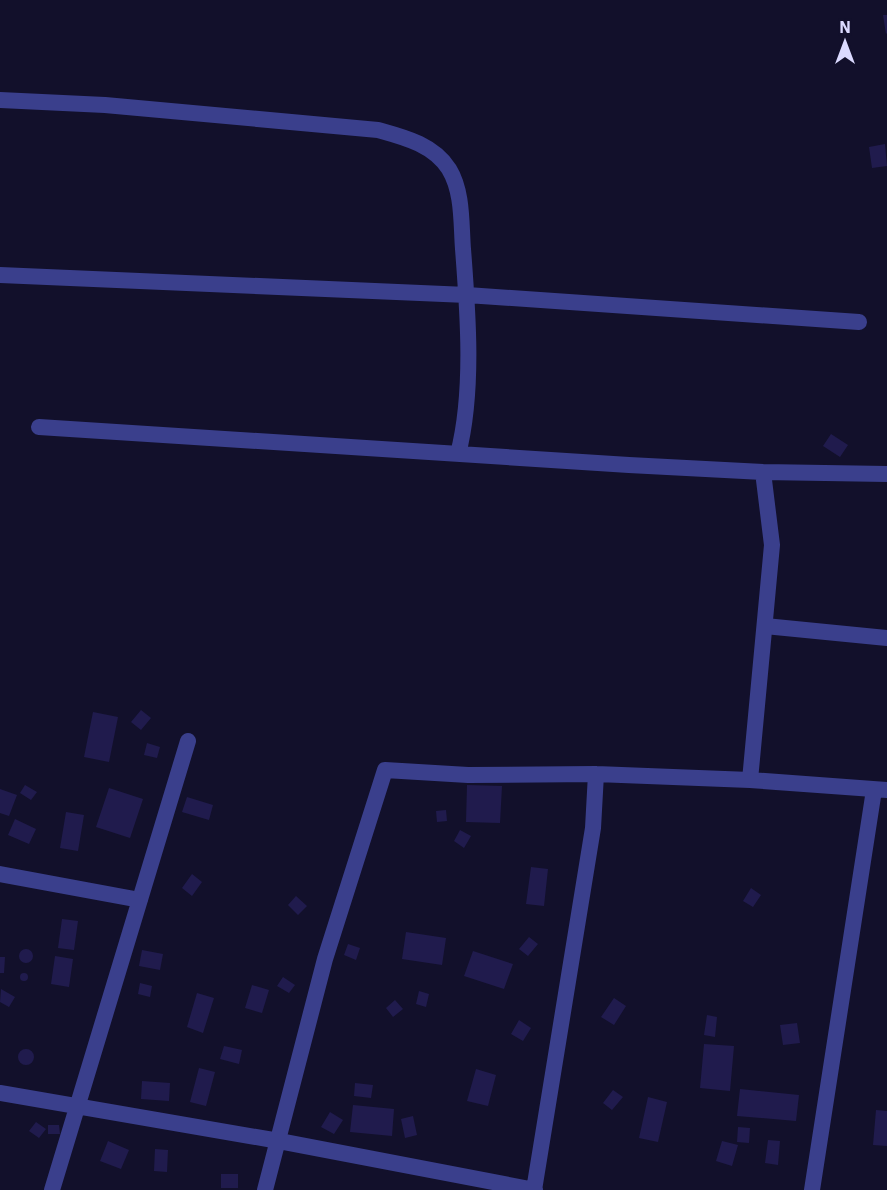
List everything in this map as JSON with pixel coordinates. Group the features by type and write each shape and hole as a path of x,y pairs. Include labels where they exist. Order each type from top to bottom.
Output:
{"street":[{"path":"0,100 105,105 367,129 414,140 432,152 448,168 458,191 467,295 468,336 464,431 458,454"},
{"path":"0,274 467,295 859,322"},
{"path":"39,426 763,472 887,474"},
{"path":"750,780 772,545 763,472"},
{"path":"765,626 887,639"},
{"path":"52,1190 188,741"},
{"path":"265,1190 325,959 385,770 468,775 596,774 750,780 881,790 812,1190"},
{"path":"0,1093 279,1141 534,1190 592,828 596,774"},
{"path":"0,874 140,900"}],"building":[{"path":"883,15 887,15 886,34"},
{"path":"885,144 887,166 872,168 869,147"},
{"path":"831,434 848,445 840,457 823,446"},
{"path":"141,710 151,718 141,730 131,722"},
{"path":"93,712 118,717 109,762 84,757"},
{"path":"147,743 160,747 157,758 144,755"},
{"path":"25,785 37,792 31,800 20,793"},
{"path":"467,785 502,786 500,823 466,822"},
{"path":"109,788 143,799 130,838 96,827"},
{"path":"0,789 17,795 9,816 0,813"},
{"path":"187,797 213,805 209,820 182,812"},
{"path":"446,810 447,821 437,822 436,811"},
{"path":"66,812 84,815 78,851 60,848"},
{"path":"15,819 36,829 29,844 8,835"},
{"path":"460,830 471,836 464,848 454,841"},
{"path":"531,867 548,869 544,906 526,904"},
{"path":"192,874 202,882 192,896 182,888"},
{"path":"751,888 761,895 753,907 743,901"},
{"path":"296,896 307,906 298,915 288,905"},
{"path":"62,919 78,921 74,950 58,948"},
{"path":"406,932 446,938 442,965 402,959"},
{"path":"529,937 538,944 528,956 519,949"},
{"path":"348,944 360,948 356,960 344,955"},
{"path":"23,949 29,949 33,956 29,963 23,963 19,959 19,953"},
{"path":"142,950 163,954 160,970 139,966"},
{"path":"473,951 513,964 504,989 464,976"},
{"path":"55,956 73,959 69,987 51,984"},
{"path":"0,957 5,957 4,973 0,973"},
{"path":"24,973 28,977 24,981 20,977"},
{"path":"283,977 295,985 289,993 277,986"},
{"path":"140,983 152,986 150,997 138,994"},
{"path":"252,985 269,990 262,1013 245,1008"},
{"path":"1,989 15,997 9,1007 0,1002"},
{"path":"419,991 429,994 426,1007 416,1004"},
{"path":"197,993 214,998 203,1033 187,1027"},
{"path":"614,998 626,1006 614,1025 601,1017"},
{"path":"395,1000 403,1009 393,1017 386,1008"},
{"path":"707,1015 717,1017 715,1037 704,1035"},
{"path":"519,1020 531,1028 523,1041 511,1034"},
{"path":"797,1023 800,1043 783,1045 780,1025"},
{"path":"704,1044 734,1046 730,1091 700,1088"},
{"path":"224,1046 242,1050 239,1064 220,1059"},
{"path":"23,1049 29,1049 34,1057 32,1063 23,1065 18,1060 18,1054"},
{"path":"199,1068 215,1072 206,1106 190,1102"},
{"path":"476,1069 496,1075 488,1106 467,1101"},
{"path":"142,1081 170,1083 169,1101 141,1099"},
{"path":"355,1083 373,1085 371,1098 354,1096"},
{"path":"740,1089 799,1095 796,1121 737,1116"},
{"path":"613,1090 623,1097 612,1110 603,1103"},
{"path":"648,1097 667,1102 658,1142 639,1138"},
{"path":"353,1105 394,1109 392,1136 350,1132"},
{"path":"876,1110 887,1111 887,1146 873,1145"},
{"path":"330,1112 343,1120 334,1134 321,1127"},
{"path":"413,1116 417,1135 405,1138 401,1119"},
{"path":"36,1122 46,1129 39,1138 29,1131"},
{"path":"48,1125 59,1125 60,1134 48,1134"},
{"path":"738,1127 750,1128 749,1143 737,1142"},
{"path":"768,1140 780,1141 778,1165 765,1163"},
{"path":"108,1141 129,1150 121,1169 100,1161"},
{"path":"722,1141 738,1145 732,1166 716,1161"},
{"path":"155,1149 168,1150 167,1172 154,1171"},
{"path":"221,1174 238,1174 238,1188 221,1188"}]}
